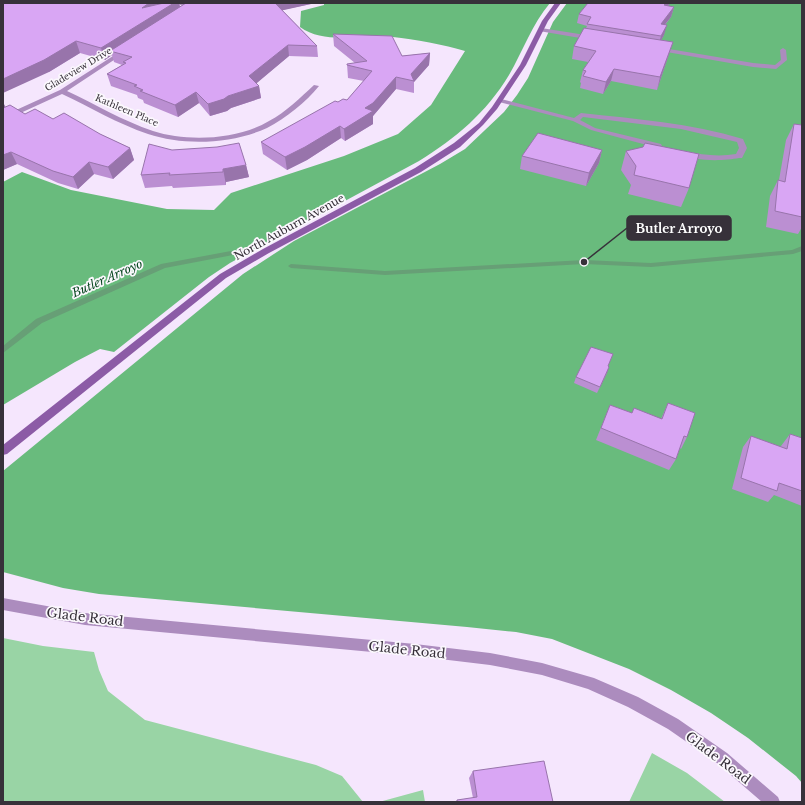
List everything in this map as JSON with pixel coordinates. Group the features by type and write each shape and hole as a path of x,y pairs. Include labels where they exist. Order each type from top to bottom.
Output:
{"main road":[{"name":"North Auburn Avenue","path":"3,451 223,276 266,251 418,170 457,145 480,124 501,101 524,65 541,30 558,3"}],"street":[{"path":"177,3 194,7"},
{"path":"187,11 200,3"},
{"path":"541,30 596,39"},
{"path":"651,48 753,65 776,67 784,60 782,50"},
{"name":"Gladeview Drive","path":"3,119 62,91 128,49"},
{"name":"Kathleen Place","path":"62,91 151,132 190,139 238,135 264,127 291,110 316,86"},
{"path":"501,101 576,120 593,128 666,148"},
{"path":"576,120 581,115 690,128 717,133 740,141 743,148 739,156 726,159 701,157 680,152"},
{"name":"Glade Road","path":"3,604 85,619 415,650 490,659 542,669 589,683 633,702 673,724 722,758 773,802"}],"green space":[{"path":"324,3 550,3 538,20 500,89 480,113 458,134 419,161 230,263 209,277 114,352 100,349 75,362 3,405 3,182 22,172 71,190 167,209 214,210 231,193 344,156 398,134 431,105 465,51 429,42 393,37 382,36 345,38 321,36 310,33 300,27 301,11 324,5"},
{"path":"567,3 802,3 802,783 796,776 748,738 711,713 671,690 629,669 552,639 516,632 467,627 99,594 63,588 3,572 3,471 243,274 294,241 440,164 465,149 504,112 517,95 528,78 553,22"},
{"path":"3,638 43,646 94,652 99,670 108,691 145,720 316,765 342,776 363,802 3,802"},
{"path":"652,753 687,773 725,802 629,802"},
{"path":"423,790 425,802 379,802"}],"building":[{"path":"3,3 149,3 142,8 164,3 174,3 101,48 76,41 44,60 3,79"},
{"path":"186,3 275,3 317,46 288,45 249,76 259,86 208,104 196,92 175,105 140,91 143,90 134,86 137,85 107,74 126,63 123,62 132,57 110,51"},
{"path":"588,3 666,3 664,5 674,7 661,24 667,25 661,36 587,24 591,17 579,14"},
{"path":"584,28 673,42 660,77 614,69 606,82 583,76 586,71 583,70 596,51 574,46"},
{"path":"333,34 392,36 402,56 430,53 411,74 414,81 396,77 373,103 365,108 373,111 344,129 340,126 285,157 261,142 335,101 338,102 343,99 347,100 372,71 347,65 367,61"},
{"path":"10,105 25,114 35,109 53,119 64,113 100,134 130,148 108,167 89,162 73,177 53,171 11,152 3,155 3,108"},
{"path":"794,124 802,125 802,217 775,211 778,180 785,182"},
{"path":"538,133 602,150 589,173 522,156"},
{"path":"239,143 246,165 223,169 223,172 141,175 149,144 172,150 217,147"},
{"path":"645,143 699,154 689,188 634,175 636,166 626,151 643,147"},
{"path":"591,347 613,354 600,387 576,377"},
{"path":"668,403 695,413 687,437 684,436 676,459 601,428 610,405 632,413 634,408 662,419"},
{"path":"790,434 802,438 802,491 779,483 777,491 741,478 751,436 787,449"},
{"path":"544,761 553,802 457,802 457,800 477,797 473,771"}],"waterway":[{"name":"Butler Arroyo","path":"291,266 385,273 584,262 651,265 793,252 802,248"},
{"name":"Butler Arroyo","path":"3,350 39,321 163,266 231,253"}],"place":[{"name":"Butler Arroyo","path":"584,262"}]}
